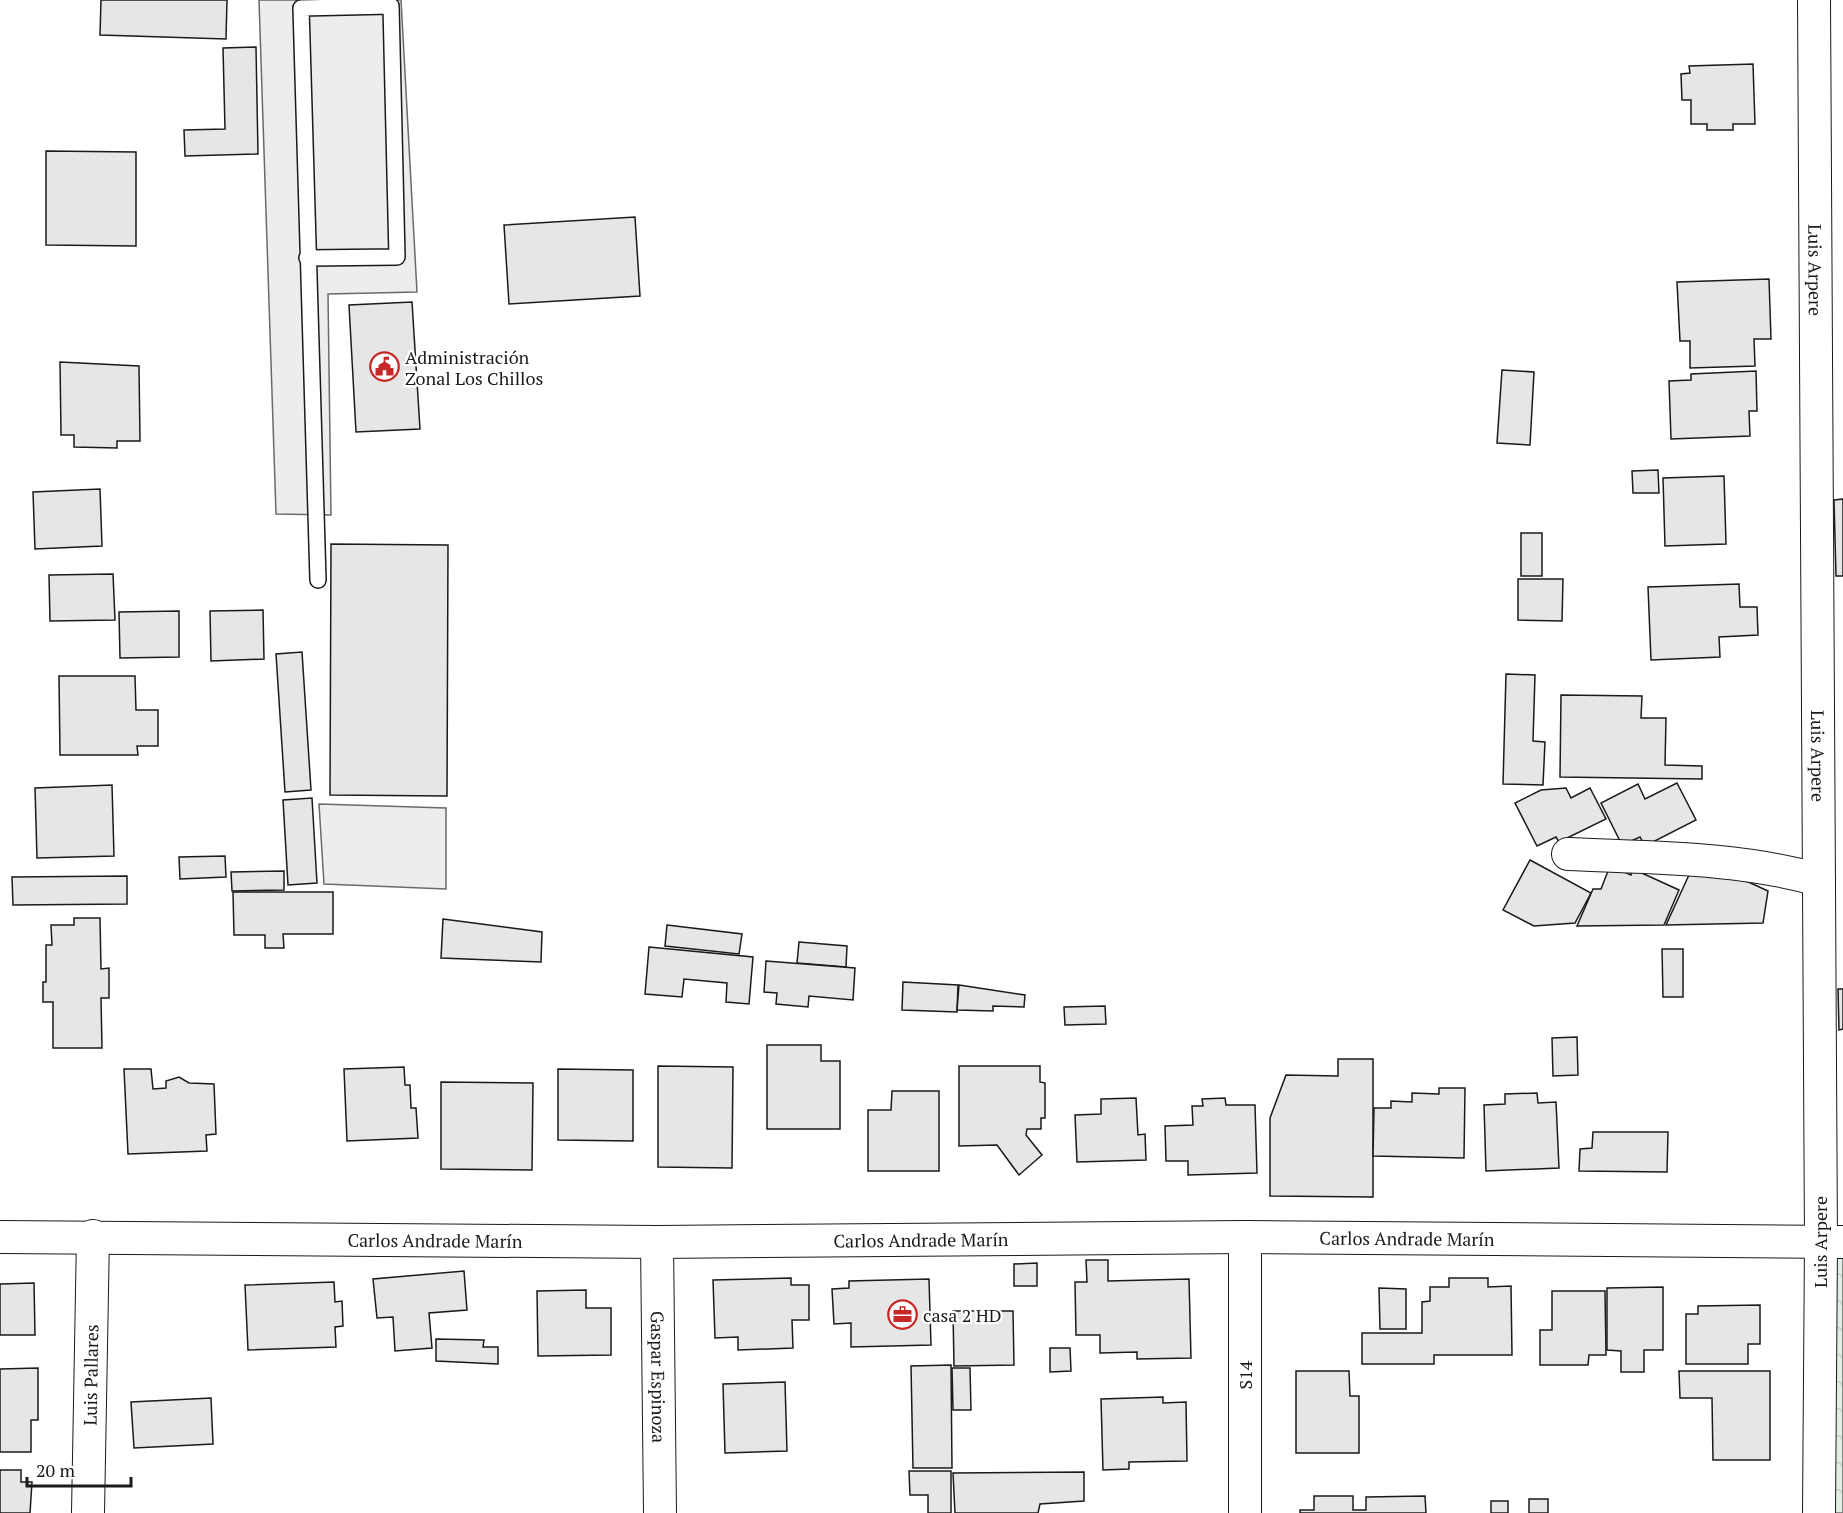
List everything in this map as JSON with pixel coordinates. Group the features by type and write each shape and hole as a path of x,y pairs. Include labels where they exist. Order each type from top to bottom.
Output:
{"street":[{"name":"Luis Arpere","path":"1814,0 1819,880 1832,1242 1819,1513"},
{"path":"1568,854 1697,860 1780,869 1819,880"},
{"name":"Luis Pallares","path":"88,1513 93,1236"},
{"name":"Carlos Andrade Marín","path":"0,1237 657,1242 1245,1237 1832,1242"},
{"name":"S14","path":"1245,1237 1245,1513"},
{"name":"Gaspar Espinoza","path":"657,1242 660,1513"}],"lane":[{"path":"307,258 397,257 391,6 330,3 301,8 307,258 318,580"}],"green space":[{"path":"1821,1242 1843,1242 1843,1513 1819,1513"}],"shaded area":[{"path":"259,0 401,0 417,292 328,294 331,515 276,514"},
{"path":"319,804 446,808 446,889 324,884"}],"building":[{"path":"101,0 227,0 226,39 100,35"},
{"path":"256,47 258,154 185,156 184,130 225,129 223,48"},
{"path":"1753,64 1755,124 1733,124 1733,130 1707,130 1707,124 1691,124 1691,100 1682,100 1681,74 1690,73 1689,66"},
{"path":"46,151 136,152 136,246 46,245"},
{"path":"635,217 640,296 509,304 504,225"},
{"path":"1769,279 1771,339 1754,339 1755,366 1690,368 1690,341 1680,341 1677,282"},
{"name":"Administración Zonal Los Chillos","path":"412,302 420,429 356,432 349,305"},
{"path":"60,362 139,366 140,441 117,441 117,448 74,447 74,435 61,435"},
{"path":"1502,370 1534,372 1530,445 1497,443"},
{"path":"1756,371 1757,411 1749,411 1750,436 1671,439 1669,381 1691,380 1691,374"},
{"path":"1658,470 1659,493 1633,493 1632,471"},
{"path":"1724,476 1726,544 1665,546 1663,478"},
{"path":"100,489 102,546 35,549 33,492"},
{"path":"1843,499 1843,576 1836,576 1834,500"},
{"path":"1521,533 1542,533 1542,576 1521,576"},
{"path":"331,544 448,545 447,796 330,795"},
{"path":"113,574 115,620 50,621 49,575"},
{"path":"1518,579 1563,579 1562,621 1518,620"},
{"path":"1739,584 1740,607 1757,607 1758,635 1719,637 1720,657 1651,660 1648,587"},
{"path":"263,610 264,659 211,661 210,611"},
{"path":"179,611 179,657 120,658 119,612"},
{"path":"302,652 311,790 285,792 276,654"},
{"path":"1506,674 1535,675 1533,741 1545,742 1543,785 1503,784"},
{"path":"59,676 135,676 136,710 158,710 158,746 137,746 138,755 60,755"},
{"path":"1561,695 1642,696 1641,718 1666,718 1665,765 1702,766 1702,779 1560,777"},
{"path":"1677,783 1696,820 1645,846 1640,837 1622,845 1601,803 1638,784 1645,799"},
{"path":"112,785 114,856 37,858 35,788"},
{"path":"1566,788 1571,798 1590,788 1606,819 1559,842 1556,837 1537,846 1515,803 1541,790"},
{"path":"312,798 317,883 288,885 283,800"},
{"path":"225,856 226,877 180,879 179,857"},
{"path":"1530,860 1591,893 1575,923 1534,926 1503,910"},
{"path":"1694,864 1716,867 1768,891 1763,923 1666,925"},
{"path":"1610,866 1631,875 1633,869 1679,890 1664,925 1577,926 1593,889 1601,889"},
{"path":"284,871 284,890 232,891 231,872"},
{"path":"127,876 127,904 13,905 12,877"},
{"path":"233,892 333,892 333,934 283,934 284,948 265,948 265,935 234,935"},
{"path":"74,918 100,918 101,969 109,968 109,998 101,998 102,1048 53,1048 53,1002 43,1002 43,982 46,982 46,945 52,945 51,925 74,925"},
{"path":"443,919 542,932 541,962 441,958"},
{"path":"667,925 742,934 739,954 665,946"},
{"path":"799,942 847,946 846,967 797,963"},
{"path":"649,947 753,957 749,1004 726,1002 727,983 684,979 682,997 645,994"},
{"path":"1662,949 1683,949 1683,997 1663,997"},
{"path":"766,961 855,968 853,1000 809,996 808,1007 776,1004 777,993 764,992"},
{"path":"903,982 958,985 957,1012 902,1010"},
{"path":"959,985 1025,995 1024,1007 993,1006 993,1011 957,1010"},
{"path":"1838,989 1843,989 1843,1029 1839,1030"},
{"path":"1105,1006 1106,1024 1065,1025 1064,1007"},
{"path":"1577,1037 1578,1075 1553,1076 1552,1038"},
{"path":"767,1045 821,1045 821,1061 840,1061 840,1129 767,1129"},
{"path":"1338,1059 1373,1059 1373,1197 1270,1196 1270,1118 1286,1075 1338,1076"},
{"path":"658,1066 733,1067 732,1168 658,1167"},
{"path":"959,1066 1040,1066 1040,1082 1045,1083 1045,1118 1041,1118 1041,1129 1027,1129 1026,1135 1042,1155 1019,1175 997,1145 959,1146"},
{"path":"404,1067 405,1085 410,1085 411,1108 416,1108 418,1138 347,1141 344,1069"},
{"path":"124,1069 151,1069 153,1089 166,1088 166,1081 179,1077 189,1083 214,1084 216,1134 206,1135 207,1151 128,1154"},
{"path":"558,1069 633,1070 633,1141 558,1140"},
{"path":"441,1082 533,1083 532,1170 441,1169"},
{"path":"1439,1088 1465,1088 1464,1158 1373,1156 1374,1108 1391,1108 1391,1101 1412,1102 1412,1093 1439,1094"},
{"path":"892,1091 939,1091 939,1171 868,1171 868,1110 891,1110"},
{"path":"1537,1093 1538,1103 1556,1102 1559,1168 1486,1171 1484,1105 1505,1104 1505,1094"},
{"path":"1136,1098 1138,1135 1145,1134 1146,1160 1077,1162 1075,1115 1101,1114 1101,1099"},
{"path":"1225,1098 1226,1105 1255,1105 1257,1173 1188,1175 1188,1161 1166,1161 1165,1126 1193,1125 1192,1106 1203,1106 1202,1099"},
{"path":"1593,1132 1668,1132 1667,1172 1579,1171 1580,1149 1592,1148"},
{"path":"1086,1260 1108,1260 1108,1281 1189,1279 1191,1358 1137,1359 1137,1352 1100,1353 1100,1335 1076,1335 1075,1282 1087,1282"},
{"path":"1037,1263 1037,1286 1014,1286 1014,1264"},
{"path":"464,1271 467,1310 429,1313 432,1348 395,1351 393,1317 377,1318 373,1279"},
{"path":"791,1278 791,1285 809,1285 809,1320 792,1320 793,1348 738,1350 738,1337 715,1338 713,1280"},
{"path":"1449,1278 1488,1278 1488,1287 1511,1286 1512,1355 1434,1355 1434,1364 1362,1364 1362,1333 1422,1333 1422,1302 1430,1301 1430,1287 1449,1287"},
{"path":"929,1279 931,1345 851,1347 851,1323 834,1324 832,1289 849,1288 849,1281"},
{"path":"334,1282 335,1302 342,1301 343,1326 335,1327 336,1347 248,1350 245,1285"},
{"path":"34,1283 35,1335 0,1335 0,1284"},
{"path":"1663,1287 1663,1350 1644,1350 1644,1372 1621,1372 1621,1351 1607,1350 1607,1288"},
{"path":"1379,1288 1406,1289 1406,1329 1380,1329"},
{"path":"586,1290 586,1308 611,1308 611,1355 538,1356 537,1291"},
{"path":"1552,1291 1605,1291 1606,1355 1589,1355 1588,1365 1540,1365 1540,1330 1552,1330"},
{"path":"1760,1305 1760,1344 1748,1344 1748,1364 1686,1364 1686,1314 1698,1314 1698,1306"},
{"path":"953,1311 1013,1311 1014,1365 954,1366"},
{"path":"436,1339 484,1340 483,1347 498,1347 498,1364 436,1361"},
{"path":"1050,1348 1070,1348 1071,1371 1050,1372"},
{"path":"951,1365 952,1468 913,1468 911,1366"},
{"path":"38,1368 38,1420 31,1420 31,1452 0,1452 0,1369"},
{"path":"952,1368 970,1368 971,1410 953,1410"},
{"path":"1296,1371 1349,1371 1350,1396 1359,1396 1359,1453 1296,1453"},
{"path":"1679,1371 1770,1371 1770,1460 1713,1460 1712,1398 1680,1398"},
{"path":"785,1382 787,1451 725,1453 723,1384"},
{"path":"1163,1397 1163,1403 1186,1402 1187,1461 1129,1462 1129,1469 1103,1470 1101,1399"},
{"path":"211,1398 213,1444 134,1448 131,1402"},
{"path":"0,1470 21,1470 21,1482 32,1482 30,1513 0,1513"},
{"path":"909,1471 951,1471 951,1513 928,1513 928,1495 910,1495"},
{"path":"1084,1472 1084,1501 1040,1504 1038,1513 955,1513 953,1473"},
{"path":"1314,1496 1353,1496 1353,1510 1366,1510 1366,1497 1425,1496 1426,1513 1300,1513 1300,1510 1314,1510"},
{"path":"1529,1499 1548,1499 1548,1513 1529,1513"},
{"path":"1491,1501 1508,1501 1508,1513 1491,1513"}],"place":[{"name":"Administración Zonal Los Chillos","path":"384,367"},
{"name":"casa 2 HD","path":"902,1315"}]}
